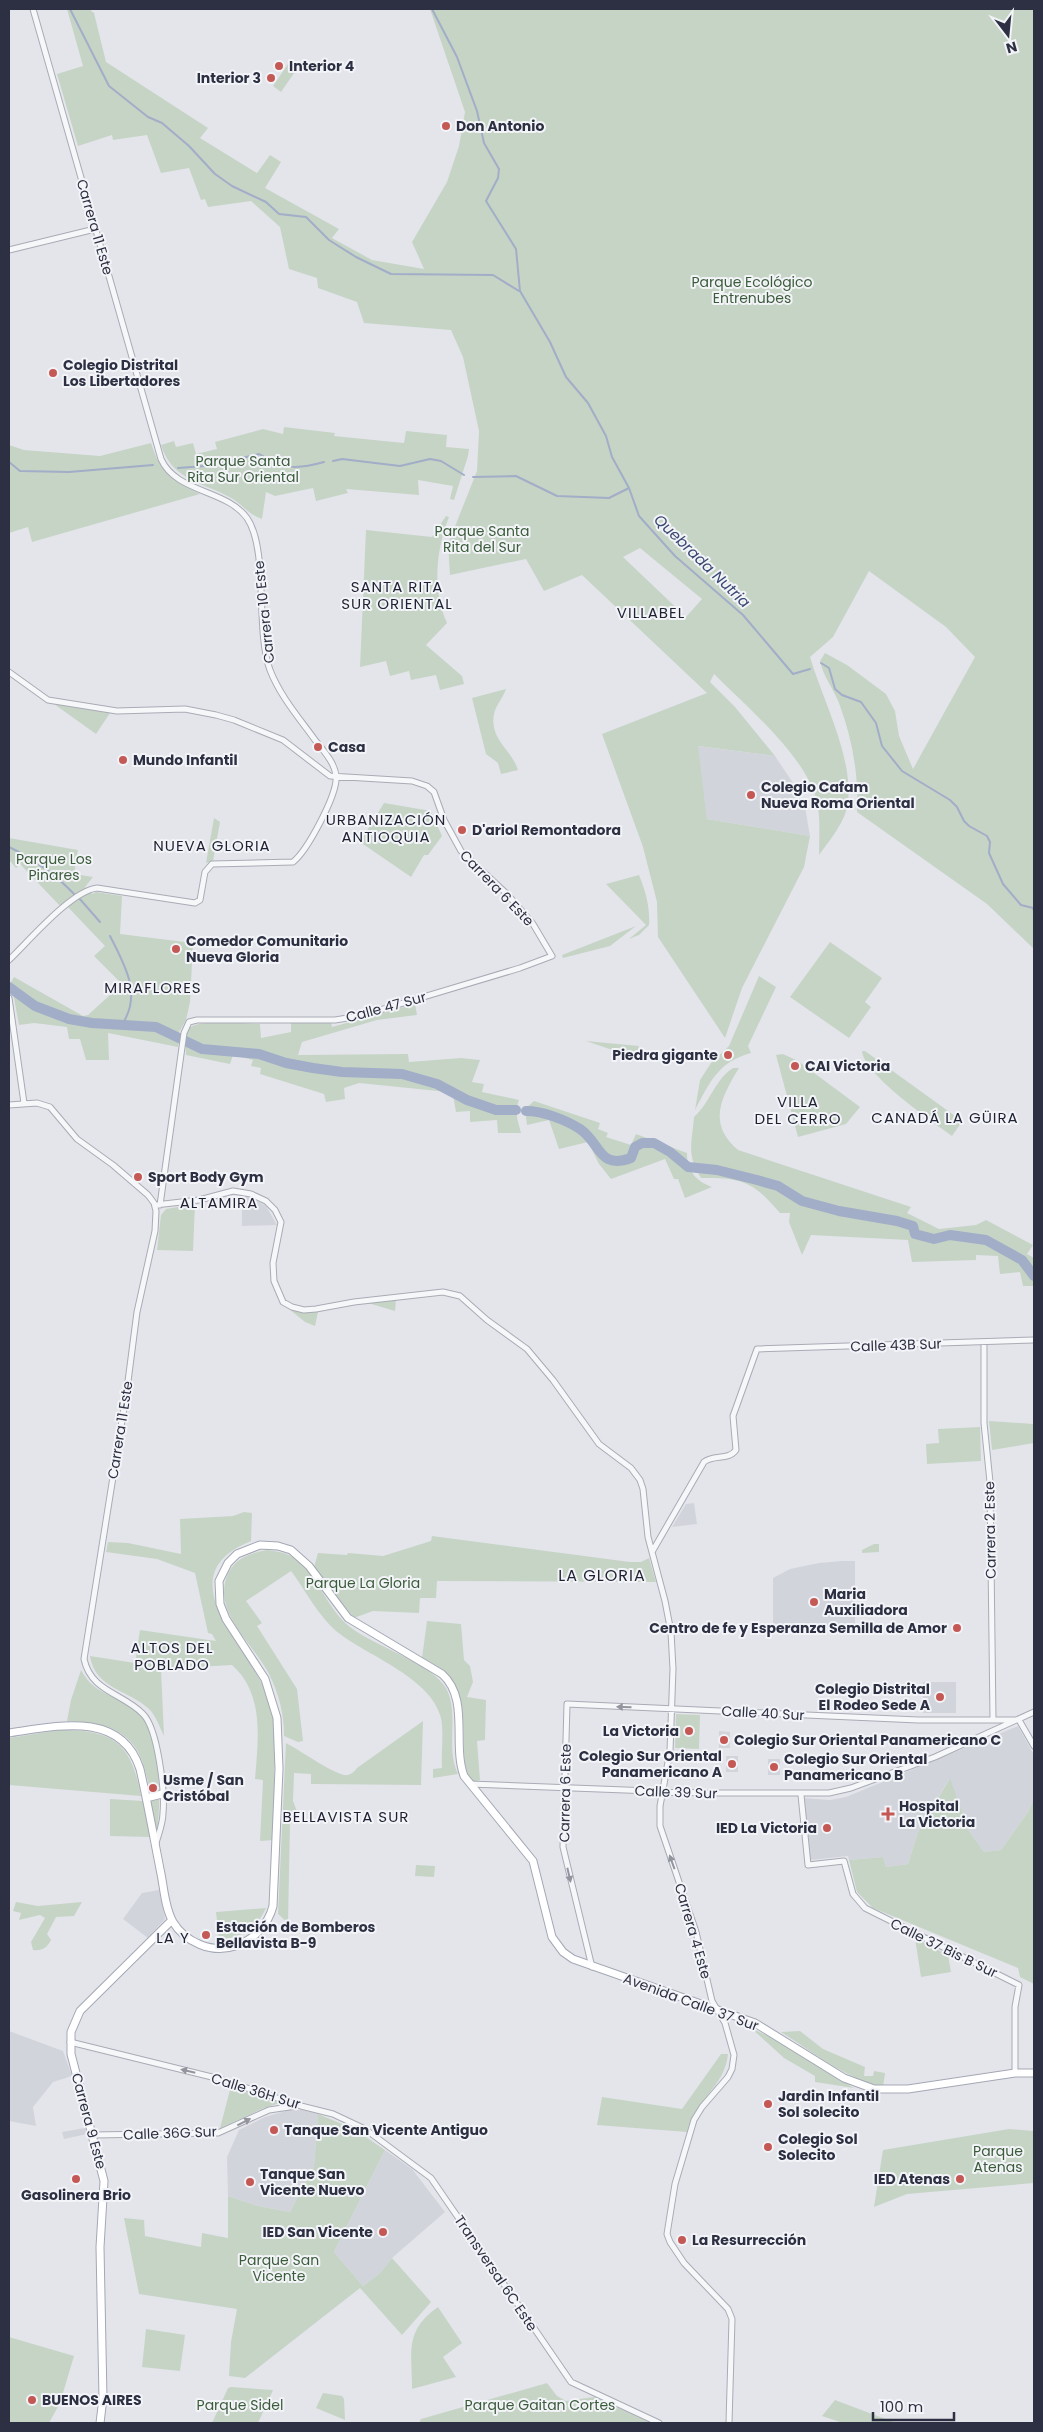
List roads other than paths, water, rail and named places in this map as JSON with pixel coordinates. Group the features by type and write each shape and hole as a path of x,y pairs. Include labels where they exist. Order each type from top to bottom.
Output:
{"main road":[{"path":"9,1733 79,1725 102,1730 122,1739 129,1746 138,1763 172,1920 190,1940 208,1947 223,1949 252,1938 264,1926 271,1914 279,1769 277,1718 265,1679 226,1619 220,1604 219,1581 228,1563 245,1550 270,1545 291,1550 300,1555 348,1618 442,1674 449,1681 455,1694 458,1710 459,1760 469,1784"},
{"name":"Avenida Calle 37 Sur","path":"469,1784 533,1861 552,1937 568,1956 592,1967 755,2023 844,2078 874,2089 908,2089 1015,2073 1034,2073"},
{"path":"146,1798 162,1794"},
{"name":"Carrera 9 Este","path":"100,2423 103,2398 100,2248 104,2182 70,2054 72,2026 80,2011 172,1920"}],"street":[{"name":"Carrera 11 Este","path":"33,9 134,359 156,446 167,471 234,506 246,517 256,537"},
{"path":"9,250 96,229"},
{"name":"Carrera 10 Este","path":"256,537 268,666 277,685 334,767 336,777"},
{"path":"9,672 44,699 117,711 186,708 234,720 283,740 302,753 324,773 336,777 333,795 311,840 301,855 293,862 281,864 217,863 210,866 205,872 199,901 191,903 98,888 87,891 68,902 9,960"},
{"name":"Carrera 6 Este","path":"336,777 412,780 428,786 434,792 444,820 457,845 475,866 506,892 533,924 552,956"},
{"name":"Calle 47 Sur","path":"187,1026 197,1020 335,1020 360,1016 520,968 552,956"},
{"path":"9,998 24,1103"},
{"name":"Carrera 11 Este","path":"162,1794 154,1734 149,1721 136,1708 95,1681 87,1668 84,1656 127,1389 137,1312 155,1232 184,1033 187,1026"},
{"path":"9,1105 24,1103 41,1104 57,1113 77,1139 123,1173 158,1205"},
{"name":"Carrera 4 Este","path":"158,1205 199,1200 240,1191 256,1196 272,1206 281,1222 273,1269 276,1288 283,1302 292,1307 310,1310 398,1296 443,1292 454,1293 462,1297 490,1323 518,1341 540,1364 594,1438 609,1453 631,1468 643,1489 646,1529 670,1626 673,1709 670,1751 662,1792 660,1826 693,1924 711,1998 728,2029 734,2054 732,2069 694,2120 675,2184 667,2234 684,2263 728,2309 732,2318 730,2423"},
{"name":"Calle 43B Sur","path":"652,1553 704,1462 711,1458 729,1456 736,1450 733,1416 757,1348 1034,1340"},
{"name":"Carrera 2 Este","path":"984,1342 984,1423 990,1482 993,1719"},
{"name":"Carrera 6 Este","path":"567,1704 563,1847 592,1967"},
{"name":"Calle 40 Sur","path":"567,1704 918,1720 1019,1720"},
{"name":"Calle 39 Sur","path":"469,1784 662,1792 830,1794 852,1788 954,1750 1034,1712"},
{"path":"1019,1720 1034,1746"},
{"path":"155,1846 163,1817 162,1794"},
{"name":"Calle 37 Bis B Sur","path":"801,1795 808,1865 844,1860 853,1894 869,1910 1019,1985 1015,2007 1015,2073"},
{"name":"Calle 36H Sur","path":"70,2042 220,2079 353,2122 428,2174"},
{"name":"Calle 36G Sur","path":"93,2135 218,2133 269,2110 301,2106"},
{"name":"Transversal 6C Este","path":"428,2174 564,2373 576,2385 659,2423"}],"waterway":[{"path":"70,9 109,86 148,117 162,123 189,146 215,174 232,186 266,202 279,214 306,217 329,240 356,257 391,274 493,275 519,291"},
{"name":"Quebrada Nutria","path":"432,9 457,57 477,111 484,143 499,169 498,178 486,201 516,249 520,291 550,342 566,377 588,403 606,436 612,457 629,488 639,516 675,556 743,615 793,674 810,669"},
{"path":"242,458 259,454 276,463 291,467 324,462"},
{"path":"333,461 342,459 400,466 430,459 441,461 464,475"},
{"path":"178,468 205,466 233,460"},
{"path":"9,462 20,471 69,472 153,465"},
{"path":"473,477 516,476 557,496 609,498 629,488"},
{"name":"Quebrada Nutria","path":"821,663 829,668 835,689 842,695 861,702 876,723 882,746 902,771 950,800 957,807 964,821 969,826 987,836 990,842 989,853 1003,884 1021,905 1033,908 1034,911"},
{"path":"9,847 44,868 75,895"},
{"path":"79,898 100,922"},
{"path":"110,936 126,969 131,992 131,1003 121,1026"},
{"path":"9,987 35,1006 69,1019 92,1023 156,1027 202,1049 259,1054 286,1063 313,1068 342,1072 402,1074 437,1084 467,1100 496,1110 516,1110"},
{"path":"526,1111 547,1114 580,1129 606,1158 612,1160 620,1161 631,1158 635,1147 642,1143 654,1143 670,1152 688,1167 717,1170 778,1186 802,1201 839,1211 897,1221 913,1226 915,1234 934,1239 950,1235 986,1240 1022,1260 1034,1276"}],"place":[{"name":"Interior 4","path":"279,66"},
{"name":"Interior 3","path":"271,78"},
{"name":"Don Antonio","path":"446,126"},
{"name":"Colegio Distrital Los Libertadores","path":"53,373"},
{"name":"Casa","path":"318,747"},
{"name":"Mundo Infantil","path":"123,760"},
{"name":"Colegio Cafam Nueva Roma Oriental","path":"751,795"},
{"name":"D'ariol Remontadora","path":"462,830"},
{"name":"Comedor Comunitario Nueva Gloria","path":"176,949"},
{"name":"Piedra gigante","path":"728,1055"},
{"name":"CAI Victoria","path":"795,1066"},
{"name":"Sport Body Gym","path":"138,1177"},
{"name":"Maria Auxiliadora","path":"814,1602"},
{"name":"Centro de fe y Esperanza Semilla de Amor","path":"957,1628"},
{"name":"Colegio Distrital El Rodeo Sede A","path":"940,1697"},
{"name":"La Victoria","path":"689,1731"},
{"name":"Colegio Sur Oriental Panamericano C","path":"724,1740"},
{"name":"Colegio Sur Oriental Panamericano A","path":"732,1764"},
{"name":"Colegio Sur Oriental Panamericano B","path":"774,1767"},
{"name":"Usme / San Cristóbal","path":"153,1788"},
{"name":"Hospital La Victoria","path":"888,1814"},
{"name":"IED La Victoria","path":"827,1828"},
{"name":"Estación de Bomberos Bellavista B-9","path":"206,1935"},
{"name":"Jardin Infantil Sol solecito","path":"768,2104"},
{"name":"Tanque San Vicente Antiguo","path":"274,2130"},
{"name":"Colegio Sol Solecito","path":"768,2147"},
{"name":"Gasolinera Brio","path":"76,2179"},
{"name":"IED Atenas","path":"960,2179"},
{"name":"Tanque San Vicente Nuevo","path":"250,2182"},
{"name":"IED San Vicente","path":"383,2232"},
{"name":"La Resurrección","path":"682,2240"},
{"name":"BUENOS AIRES","path":"32,2400"}],"district":[{"name":"SANTA RITA SUR ORIENTAL","path":"397,596"},
{"name":"VILLABEL","path":"651,613"},
{"name":"URBANIZACIÓN ANTIOQUIA","path":"386,828"},
{"name":"NUEVA GLORIA","path":"212,846"},
{"name":"MIRAFLORES","path":"153,988"},
{"name":"VILLA DEL CERRO","path":"798,1110"},
{"name":"CANADÁ LA GÜIRA","path":"945,1118"},
{"name":"ALTAMIRA","path":"219,1203"},
{"name":"LA GLORIA","path":"602,1575"},
{"name":"ALTOS DEL POBLADO","path":"172,1656"},
{"name":"BELLAVISTA SUR","path":"346,1817"},
{"name":"LA Y","path":"173,1938"}],"park label":[{"name":"Parque Ecológico Entrenubes","path":"752,290"},
{"name":"Parque Santa Rita Sur Oriental","path":"243,470"},
{"name":"Parque Santa Rita del Sur","path":"482,540"},
{"name":"Parque Los Pinares","path":"54,868"},
{"name":"Parque La Gloria","path":"363,1583"},
{"name":"Parque Atenas","path":"998,2160"},
{"name":"Parque San Vicente","path":"279,2268"},
{"name":"Parque Sidel","path":"240,2405"},
{"name":"Parque Gaitan Cortes","path":"540,2405"}]}
